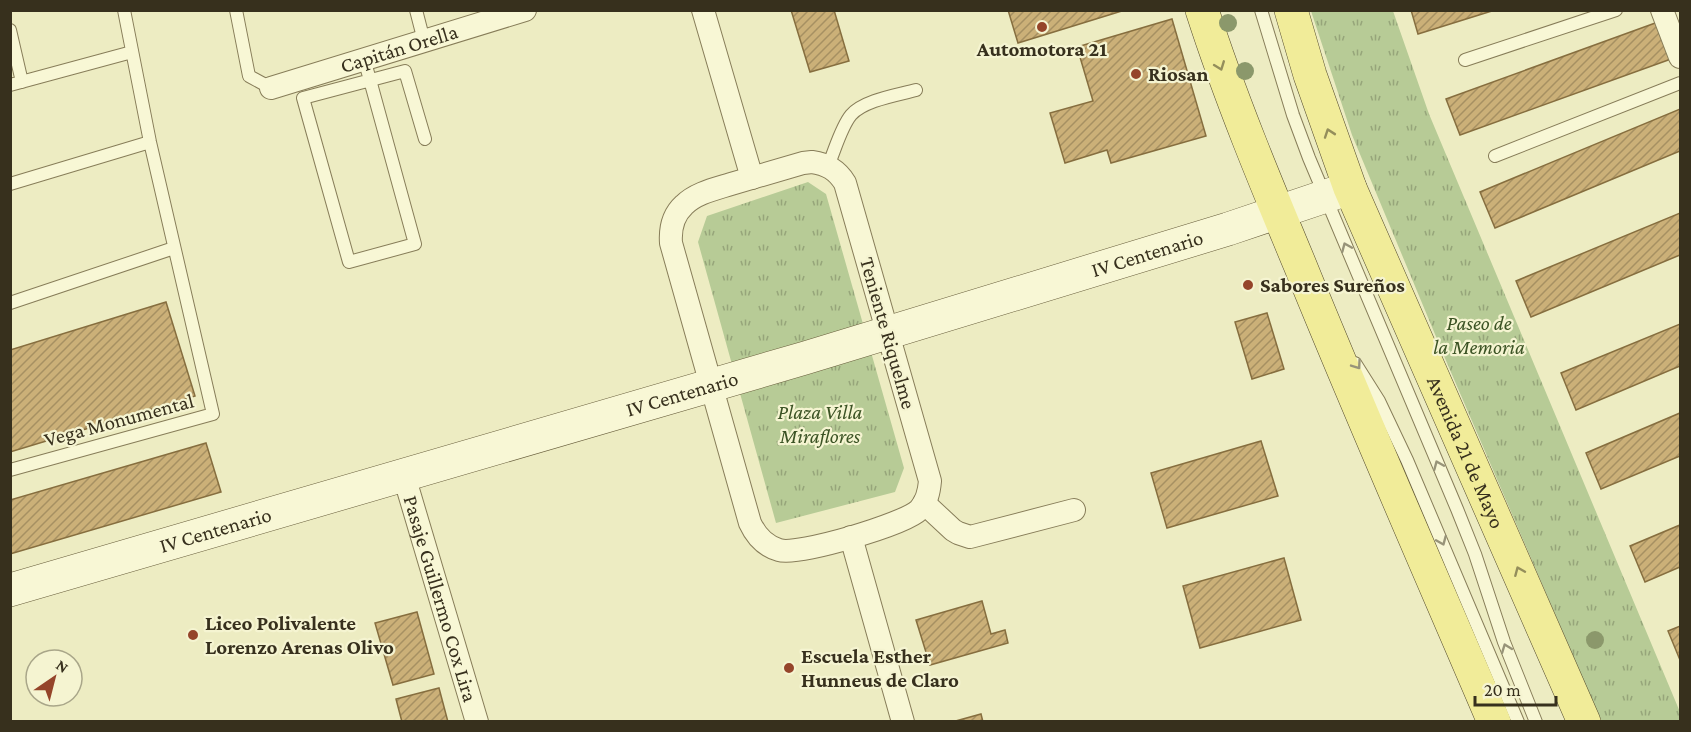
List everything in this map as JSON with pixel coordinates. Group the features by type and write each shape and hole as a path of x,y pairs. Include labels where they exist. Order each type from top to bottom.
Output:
{"main road":[{"path":"1202,10 1217,57 1278,212 1494,722"},
{"name":"Avenida 21 de Mayo","path":"1291,10 1310,75 1337,192 1584,722"}],"street":[{"name":"Capitán Orella","path":"271,87 367,70 424,41 525,10"},
{"path":"703,10 752,178"},
{"path":"1662,10 1680,57"},
{"path":"828,166 820,163 803,163 694,197 677,213 671,233 671,243 750,523 755,532 762,540 780,551 791,552 851,537 910,517 924,503 958,534 970,537 1074,510"},
{"name":"Teniente Riquelme","path":"828,166 840,176 844,183 928,470 929,492 924,503"},
{"name":"IV Centenario","path":"10,590 712,386 1228,229 1337,192"},
{"name":"Pasaje Guillermo Cox Lira","path":"404,476 477,722"},
{"path":"851,537 903,722"}],"lane":[{"name":"Vega Monumental","path":"10,470 213,414 150,142 124,10"},
{"path":"236,10 249,76 271,87"},
{"path":"416,10 424,41"},
{"path":"1261,10 1293,115 1337,192 1475,554 1504,642 1536,722"},
{"path":"1465,60 1616,10"},
{"path":"10,30 16,84 132,52"},
{"path":"367,70 415,244 349,262 303,98 367,70 405,71 425,139"},
{"path":"1495,156 1680,83"},
{"path":"828,166 846,122 855,111 868,104 916,90"},
{"path":"10,184 150,142"},
{"path":"10,303 174,248"},
{"path":"1322,319 1379,401 1407,460 1518,722"}],"green space":[{"name":"Paseo de la Memoria","path":"1311,11 1393,11 1429,114 1680,712 1680,721 1601,721 1352,135"},
{"name":"Plaza Villa Miraflores","path":"808,182 826,194 904,468 895,492 776,523 698,242 707,216"}],"building":[{"path":"791,10 834,10 849,61 810,72"},
{"name":"Automotora 21","path":"1008,10 1125,10 1018,43"},
{"path":"1411,10 1495,10 1418,34"},
{"name":"Riosan","path":"1172,19 1206,136 1111,163 1107,150 1065,163 1050,113 1093,101 1077,47"},
{"path":"1658,22 1671,59 1460,135 1446,99"},
{"path":"1680,109 1680,151 1495,228 1480,192"},
{"path":"1680,213 1680,255 1531,317 1516,281"},
{"path":"166,302 195,396 10,452 10,350"},
{"path":"1267,313 1284,369 1252,379 1235,322"},
{"path":"1680,324 1680,366 1576,410 1561,373"},
{"path":"1680,413 1680,456 1601,489 1586,453"},
{"path":"1261,441 1278,496 1167,528 1151,473"},
{"path":"206,443 221,492 10,554 10,500"},
{"path":"1680,525 1680,567 1645,582 1630,546"},
{"path":"1284,558 1301,620 1200,648 1183,586"},
{"path":"982,601 991,634 1005,630 1008,643 930,665 916,620"},
{"path":"417,612 434,674 393,685 375,623"},
{"path":"1680,626 1680,660 1668,631"},
{"path":"439,688 448,722 402,722 396,699"},
{"path":"981,714 983,722 952,722"}],"place":[{"name":"Automotora 21","path":"1042,27"},
{"name":"Riosan","path":"1136,74"},
{"name":"Sabores Sureños","path":"1248,285"},
{"name":"Liceo Polivalente Lorenzo Arenas Olivo","path":"193,635"},
{"name":"Escuela Esther Hunneus de Claro","path":"789,668"}]}
